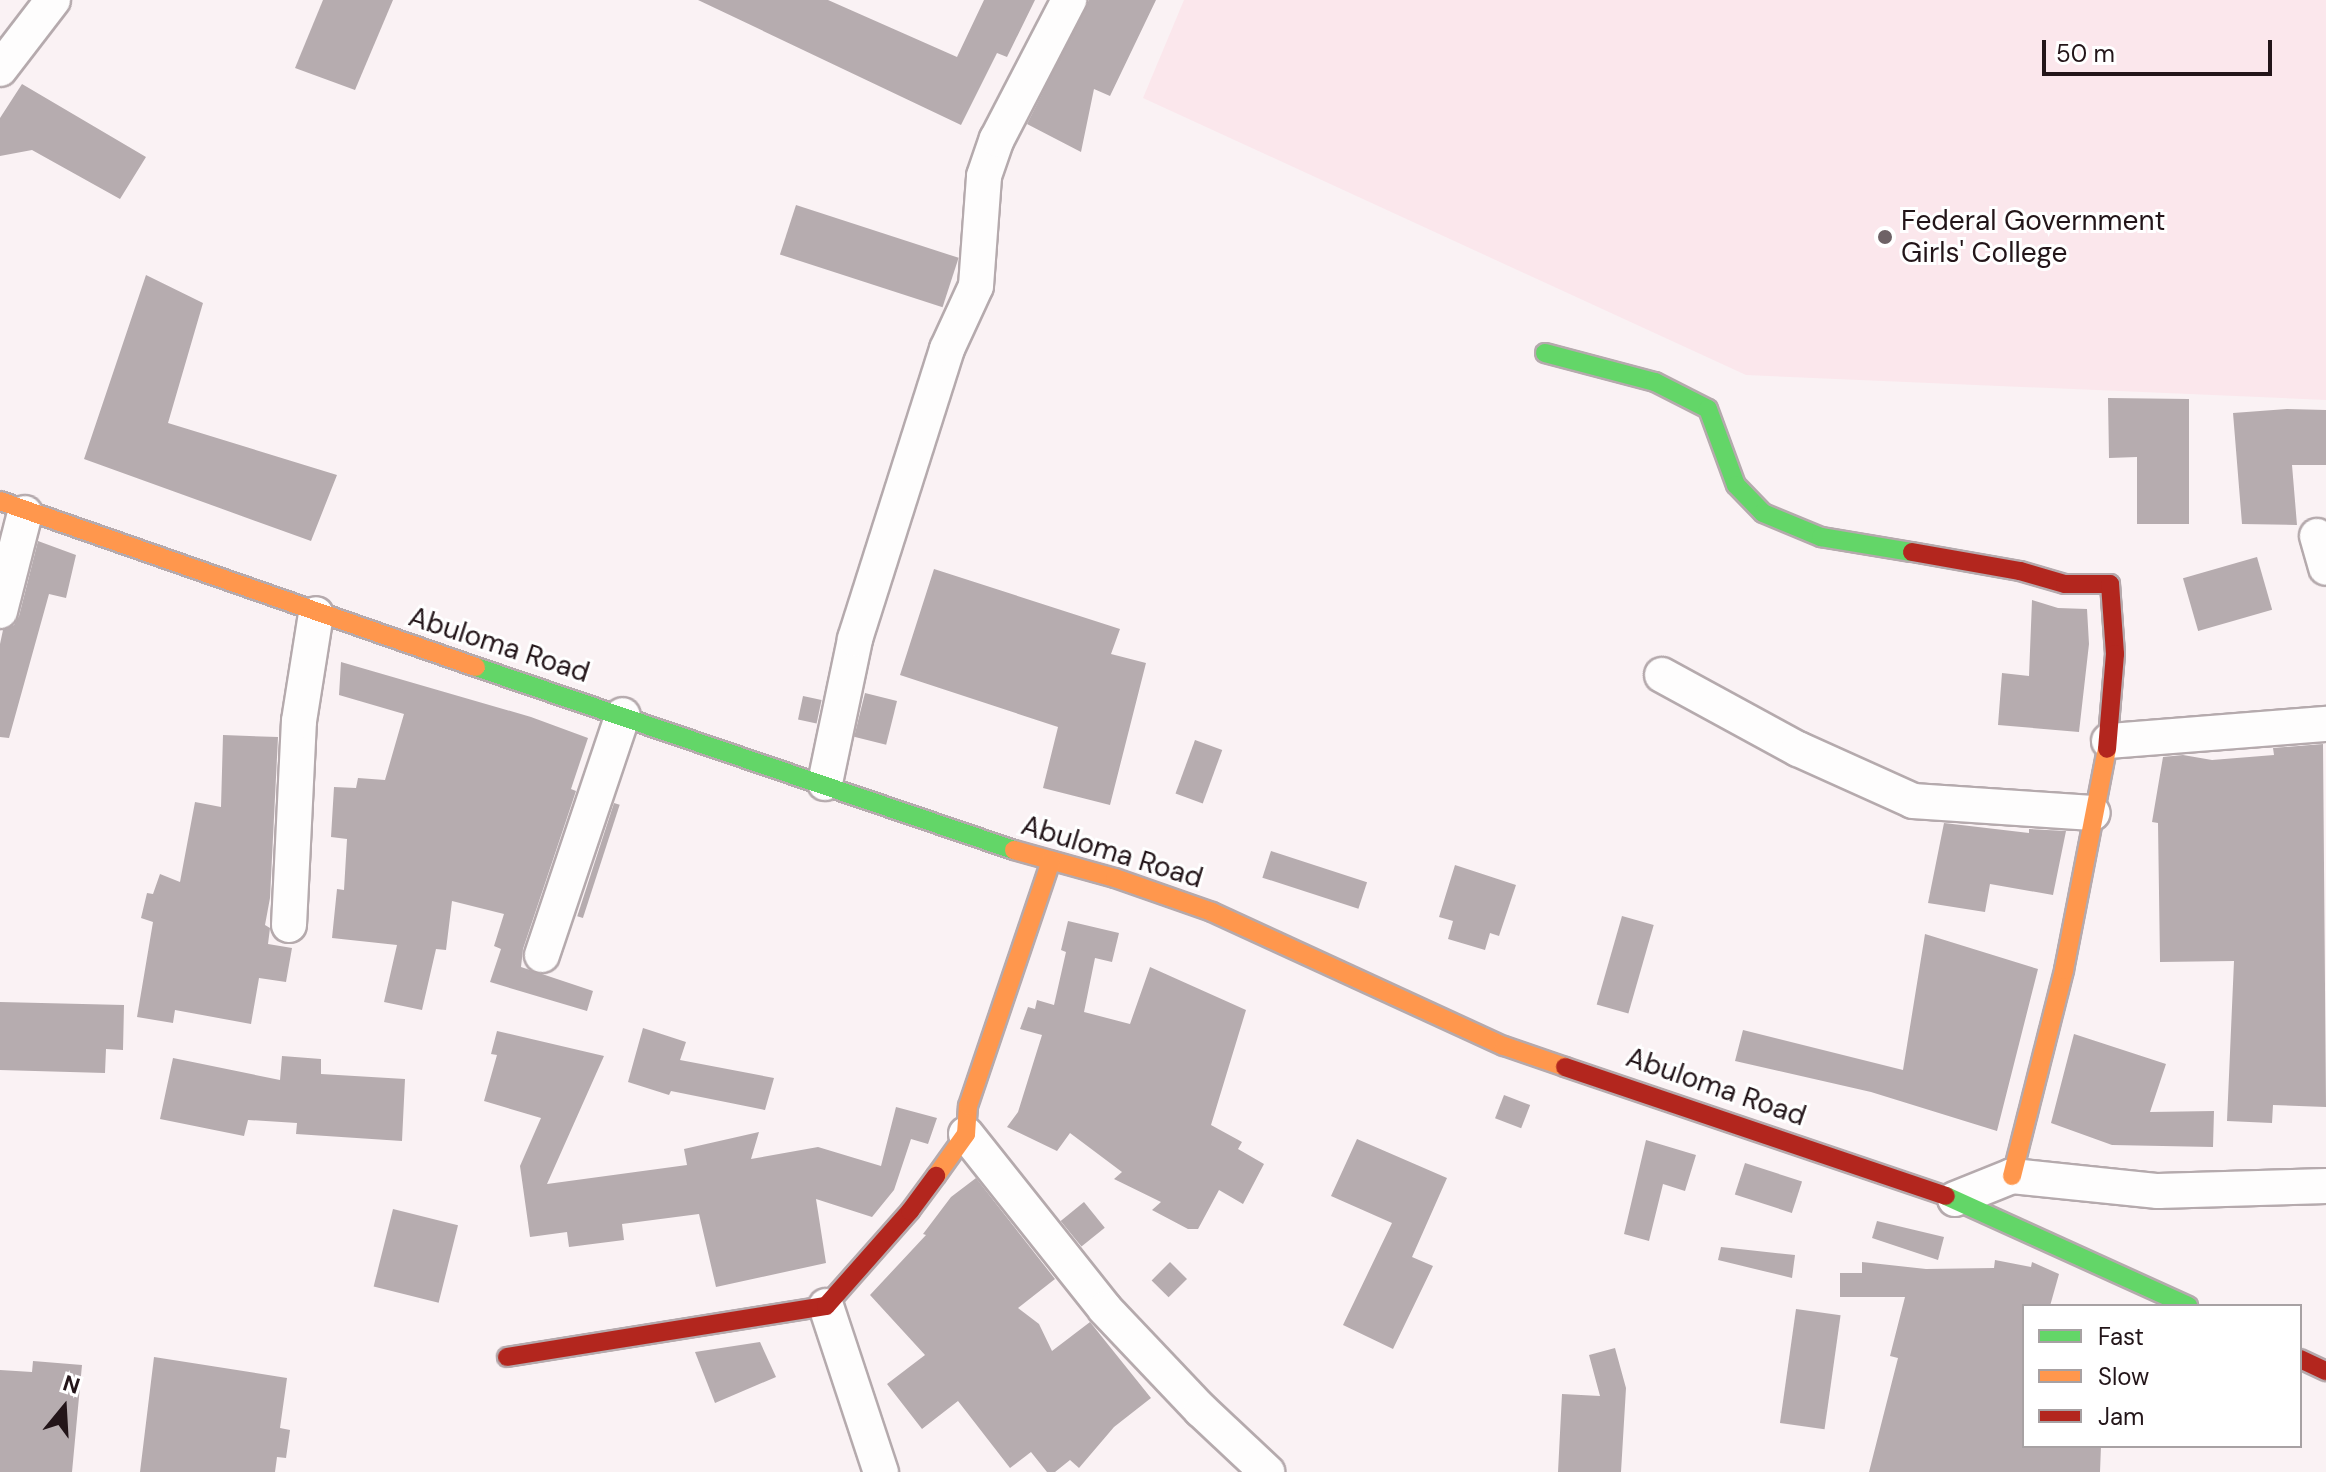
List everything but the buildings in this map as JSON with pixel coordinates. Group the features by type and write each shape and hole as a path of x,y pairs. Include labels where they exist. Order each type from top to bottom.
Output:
{"street":[{"path":"0,69 53,0"},
{"path":"825,783 855,639 947,349 976,286 984,176 997,139 1069,0"},
{"path":"1545,353 1655,382 1708,409 1736,485 1763,513 1821,537 2020,571 2065,584 2110,584 2115,654 2109,741 2064,970 2012,1176"},
{"path":"0,611 12,507"},
{"name":"Abuloma Road","path":"12,507 316,614 1051,861 1115,878 1212,912 1504,1046 1955,1199 2184,1304"},
{"path":"289,925 299,721 316,614"},
{"path":"1662,675 1798,749 1913,801 2093,813"},
{"path":"542,955 623,715"},
{"path":"2109,741 2326,724"},
{"path":"507,1357 826,1306 910,1211 966,1134 968,1106 1051,861"},
{"path":"966,1134 1105,1309 1201,1410 1267,1472"},
{"path":"1955,1199 2012,1176 2158,1191 2326,1186"},
{"path":"826,1306 881,1472"},
{"path":"2302,1360 2326,1371"}],"shaded area":[{"name":"Federal Government Girls' College","path":"1184,0 2326,0 2326,400 1746,375 1143,98"}],"traffic: fast":[{"path":"1545,353 1655,382 1708,409 1736,485 1763,513 1821,537 1912,552"},
{"path":"476,667 1014,850"},
{"path":"1946,1196 2184,1304"}],"traffic: slow":[{"path":"0,501 476,667"},
{"path":"2012,1176 2064,970 2107,749"},
{"path":"1014,850 1115,878 1212,912 1504,1046 1565,1067"},
{"path":"936,1176 966,1134 968,1106 1051,861"}],"traffic: jam":[{"path":"1912,552 2020,571 2065,584 2110,584 2115,654 2107,749"},
{"path":"1565,1067 1946,1196"},
{"path":"507,1357 826,1306 910,1211 936,1176"},
{"path":"2302,1360 2326,1371"}],"place":[{"name":"Federal Government Girls' College","path":"1885,237"}]}
